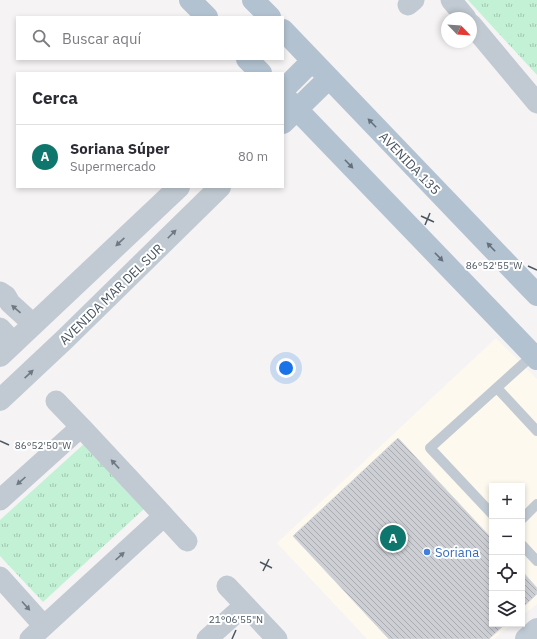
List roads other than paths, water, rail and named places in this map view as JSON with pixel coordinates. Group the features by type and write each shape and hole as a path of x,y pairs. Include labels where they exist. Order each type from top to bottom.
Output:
{"main road":[{"path":"190,0 206,16"},
{"path":"254,0 269,16"},
{"name":"AVENIDA 135","path":"284,31 537,296"},
{"path":"284,89 312,61"},
{"path":"329,78 286,113 327,141 535,357"},
{"path":"526,639 537,629"}],"street":[{"path":"451,0 461,12"},
{"path":"477,31 537,103"},
{"path":"5,342 38,320 178,188"},
{"name":"AVENIDA MAR DEL SUR","path":"0,400 65,339 219,188"},
{"path":"0,292 6,296 10,304 38,320 65,339"},
{"path":"56,401 187,541"},
{"path":"0,500 81,427"},
{"path":"0,577 37,632 164,516"},
{"path":"227,586 277,639"},
{"path":"207,639 245,605"}],"lane":[{"path":"489,511 430,448 497,388 535,357"},
{"path":"497,388 537,431"},
{"path":"525,516 537,504"},
{"path":"525,548 537,561"}],"place":[{"name":"Soriana Súper","path":"393,538"},
{"name":"Soriana","path":"427,552"}]}
